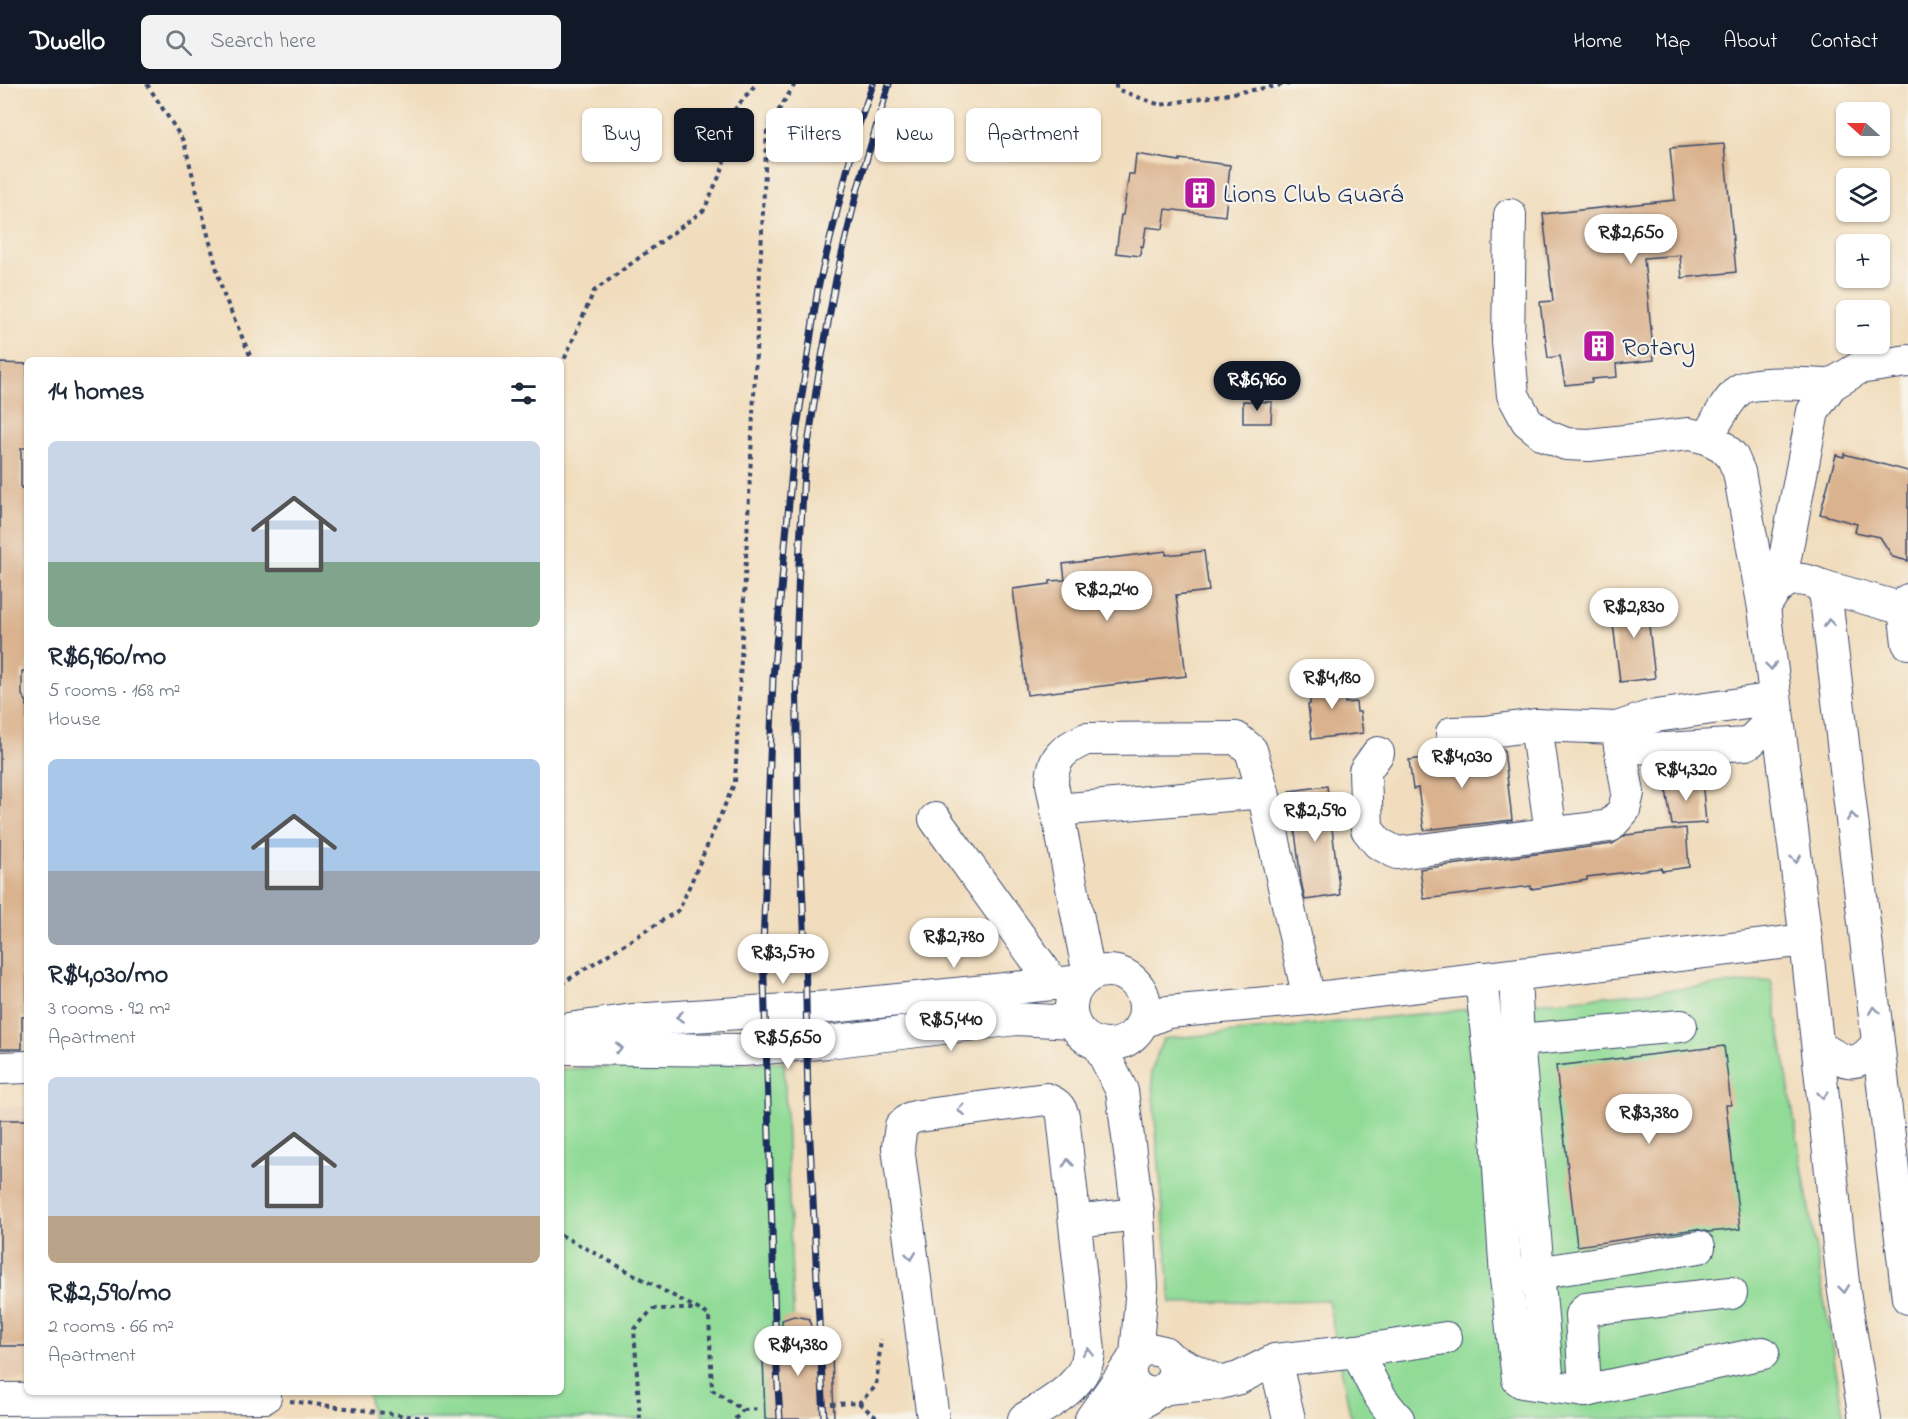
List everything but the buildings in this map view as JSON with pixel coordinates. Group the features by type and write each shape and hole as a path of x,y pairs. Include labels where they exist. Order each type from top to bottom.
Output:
{"street":[{"path":"1510,215 1508,342 1513,395 1527,421 1544,435 1566,444 1589,445 1689,434 1707,438 1722,446 1732,456 1739,472 1772,596 1776,707 1806,940 1844,1292 1865,1419"},
{"path":"1772,596 1813,411 1831,385 1859,368 1908,361"},
{"path":"1707,438 1723,410 1740,389 1764,384 1831,385"},
{"path":"1772,596 1789,580 1798,579 1906,605 1908,643"},
{"path":"1822,586 1827,597 1878,1043 1898,1133 1908,1298"},
{"path":"1452,733 1484,732 1536,725 1618,737 1648,717 1776,707"},
{"path":"1536,725 1551,833"},
{"path":"1378,753 1365,771 1367,829 1378,843 1397,853 1610,826 1624,810 1628,793 1618,737"},
{"path":"1309,999 1263,792 1251,750 1236,738 1086,739 1068,747 1052,769 1052,784 1057,810 1075,980 1071,1008 1073,1022 1083,1037 1099,1045 1116,1046 1126,1042 1139,1029 1168,1012 1309,999 1806,940"},
{"path":"1057,810 1263,792"},
{"path":"935,819 1075,980"},
{"path":"564,1030 633,1020 830,1007 1075,980 1110,970 1121,972 1131,978 1216,1008"},
{"path":"1515,975 1518,1040 1511,1120 1506,1278 1518,1379 1522,1382 1585,1391 1763,1353"},
{"path":"1122,1091 1146,1006 1141,990 1131,978"},
{"path":"1481,978 1511,1120 1538,1272 1548,1386"},
{"path":"564,1048 743,1050 1016,1019 1073,1022"},
{"path":"1518,1040 1681,1026"},
{"path":"1818,1047 1845,1062 1858,1062 1867,1056 1878,1043"},
{"path":"1099,1045 1122,1091 1138,1214 1145,1384"},
{"path":"0,1068 24,1067"},
{"path":"933,1419 898,1147 902,1125 911,1118 919,1116 1046,1099 1060,1107 1063,1116 1089,1362 1081,1376 1058,1399 1024,1419"},
{"path":"1075,1221 1138,1214"},
{"path":"1506,1278 1699,1246"},
{"path":"1585,1391 1581,1315 1586,1309 1731,1293"},
{"path":"1091,1419 1145,1384 1220,1383 1239,1378 1275,1360 1446,1338"},
{"path":"1357,1351 1375,1390 1383,1403 1398,1419"},
{"path":"1275,1360 1289,1419"},
{"path":"0,1399 265,1397"}],"path":[{"path":"147,84 184,142 223,293 251,357"},
{"path":"564,360 594,291 704,210 722,170 735,109 756,84"},
{"path":"564,982 679,910 735,782 767,129 795,84"},
{"path":"1116,84 1116,89 1160,105 1289,84"},
{"path":"564,1237 709,1315 712,1390 743,1410 761,1409"},
{"path":"640,1419 634,1329 653,1309 698,1309"},
{"path":"831,1404 859,1402 876,1386 880,1339"},
{"path":"265,1397 432,1419"},
{"path":"859,1402 878,1419"},
{"path":"735,1419 743,1410"}],"shaded area":[{"path":"0,1107 24,1107 24,1380 0,1380"}],"green space":[{"path":"1771,980 1844,1419 1351,1419 1328,1300 1171,1303 1151,1072 1163,1039"},
{"path":"784,1062 797,1419 372,1419 368,1395 564,1395 564,1069"}],"railway":[{"path":"780,1419 763,948 773,678 794,448 818,288 858,127 873,84"},
{"path":"824,1419 808,1101 805,947 798,799 796,657 799,564 804,472 836,279 858,188 889,84"}],"place":[{"name":"Lions Club Guará","path":"1200,193"},
{"name":"Rotary","path":"1599,346"}]}
